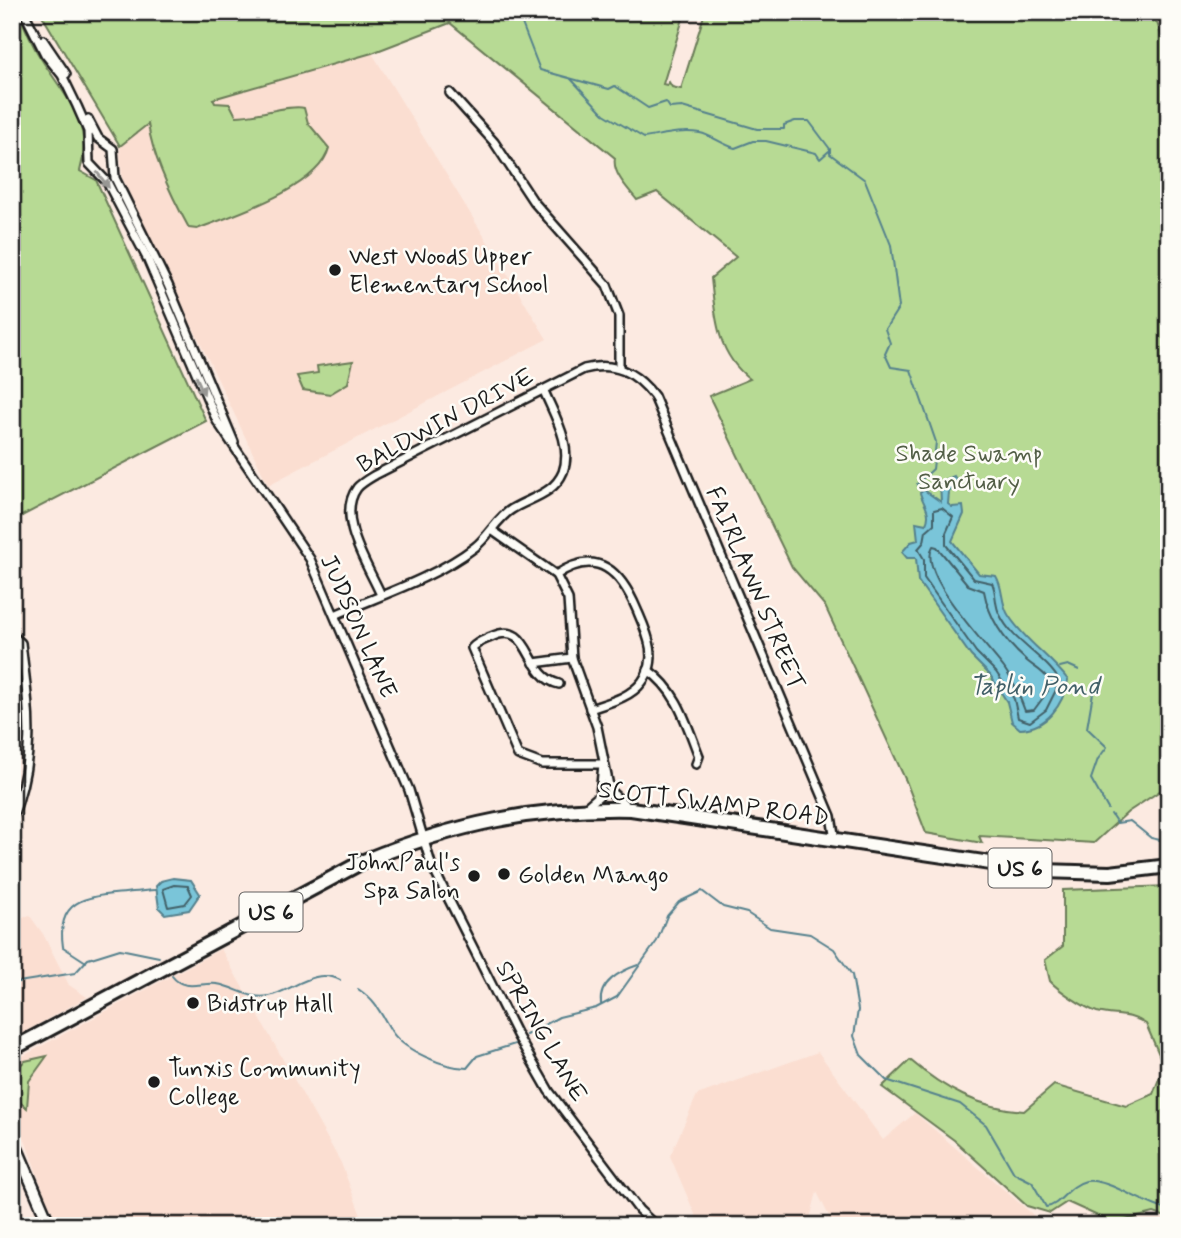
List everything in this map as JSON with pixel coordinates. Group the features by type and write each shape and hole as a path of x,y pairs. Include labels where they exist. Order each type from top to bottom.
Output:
{"highway":[{"name":"SCOTT SWAMP ROAD","path":"12,1049 366,860 424,838 523,813 585,808 631,809 1043,870 1110,873 1169,866"}],"main road":[{"path":"12,1137 50,1226"}],"street":[{"name":"JUDSON LANE","path":"24,12 45,54 62,75 77,106 90,147 89,163 107,182 147,258 206,399 221,428 234,442 302,545 335,615 409,790 424,838"},
{"name":"JUDSON LANE","path":"29,12 49,52 71,83 92,129 113,149 116,178 168,285 234,442"},
{"path":"450,93 494,142 533,201 607,285 619,316 619,368"},
{"path":"90,147 103,142"},
{"name":"BALDWIN DRIVE","path":"381,595 353,531 350,509 357,488 375,475 584,369 601,365 619,368"},
{"name":"FAIRLAWN STREET","path":"619,368 642,379 654,396 831,816 835,840"},
{"path":"335,615 473,548 493,531 505,514 548,490 562,473 564,443 544,391"},
{"path":"493,531 556,575 568,599 572,658 597,727 603,764 600,795 585,808"},
{"path":"556,575 583,563 601,565 617,574 628,589 648,636 651,652 648,670 642,682 630,692 590,709"},
{"path":"559,684 543,678 519,638 511,632 501,632 472,648 514,750 523,759 542,764 603,764"},
{"path":"12,635 21,643 32,728 31,746 12,819"},
{"path":"534,663 572,658"},
{"path":"648,670 667,684 677,700 699,756 696,764"},
{"path":"603,764 610,790 631,809"},
{"name":"SPRING LANE","path":"424,838 432,864 466,937 550,1091 639,1210 656,1226"}],"shaded area":[{"name":"West Woods Upper Elementary School","path":"372,53 547,339 268,485 122,178 120,146 145,125 182,107"},
{"path":"30,916 43,934 69,985 87,997 12,1039 12,920"},
{"name":"Tunxis Community College","path":"221,949 341,1163 365,1226 59,1226 44,1193 12,1103 12,1062"},
{"path":"818,1052 883,1140 915,1113 1046,1226 834,1226 817,1192 808,1226 700,1226 670,1156 697,1095"}],"green space":[{"path":"12,12 18,12 37,52 73,108 83,137 80,171 96,180 206,421 12,521"},
{"name":"Shade Swamp Sanctuary","path":"40,12 685,12 663,84 667,85 669,82 672,87 681,89 705,12 1153,12 1169,56 1169,785 1128,812 1094,843 979,836 982,843 926,833 906,781 825,606 792,567 709,396 750,379 739,369 724,346 716,321 712,293 711,278 736,257 657,192 637,200 618,175 615,158 450,23 372,53 213,99 215,103 230,104 236,116 304,108 308,123 329,148 322,162 292,188 252,208 197,229 189,228 170,191 154,151 148,124 120,146"},
{"path":"353,361 348,383 330,394 303,390 297,376 318,373 317,366"},
{"path":"1169,886 1169,1218 1154,1213 1113,1223 1067,1202 1050,1213 1027,1206 954,1140 882,1087 910,1060 936,1080 963,1095 1008,1109 1024,1111 1054,1085 1126,1106 1153,1094 1164,1066 1146,1024 1127,1016 1097,1012 1079,1003 1050,981 1045,960 1063,946 1063,890"},
{"path":"47,1056 29,1081 27,1108 16,1099 12,1072 25,1061"}],"water":[{"name":"Taplin Pond","path":"954,476 957,481 949,492 948,504 952,507 963,506 964,514 952,541 979,574 996,576 1009,616 1068,680 1058,706 1046,720 1030,728 1020,729 1012,722 1007,702 990,675 971,656 918,581 916,558 907,558 902,552 911,542 918,540 916,522 926,524 928,520 928,512 920,493 924,490 941,502 940,482"},
{"path":"173,878 191,880 200,894 189,910 165,914 159,908 156,886 161,881"}],"waterway":[{"path":"503,12 521,21 540,70 609,89 615,86 648,108 666,102 670,108 682,107 757,129 784,129 784,125 795,121 809,121 830,149 830,154 865,180 891,245 899,307 885,329 890,343 885,354 891,367 911,370 936,442 933,469 917,484 921,491"},
{"path":"571,79 604,114 644,138 693,132 735,148 753,141 766,141 816,153 820,159 829,151"},
{"path":"1060,667 1068,665 1079,670"},
{"path":"1093,693 1087,728 1107,747 1098,759 1091,779 1108,809"},
{"path":"1111,814 1117,823 1130,821 1151,838 1169,842"},
{"path":"86,962 63,947 62,929 65,916 72,907 92,897 156,890"},
{"path":"526,1035 559,1017 596,1008 617,997 657,941 667,916 679,902 702,891 723,907 747,913 770,928 810,934 834,949 852,975 858,1010 854,1036 861,1055 886,1080 960,1104 986,1125 1014,1173 1032,1182 1046,1207 1056,1203 1080,1183 1094,1181 1169,1210"},
{"path":"12,983 75,973 88,959 120,949 159,957"},
{"path":"601,1004 603,990 607,984 618,974 638,965"},
{"path":"172,976 182,984 217,984 262,997 321,976 340,980"},
{"path":"358,989 374,1003 398,1039 437,1062 467,1068 477,1056 515,1044"}],"place":[{"name":"West Woods Upper Elementary School","path":"335,270"},
{"name":"Golden Mango","path":"504,874"},
{"name":"JohnPaul's Spa Salon","path":"474,876"},
{"name":"Bidstrup Hall","path":"193,1003"},
{"name":"Tunxis Community College","path":"154,1082"}]}
